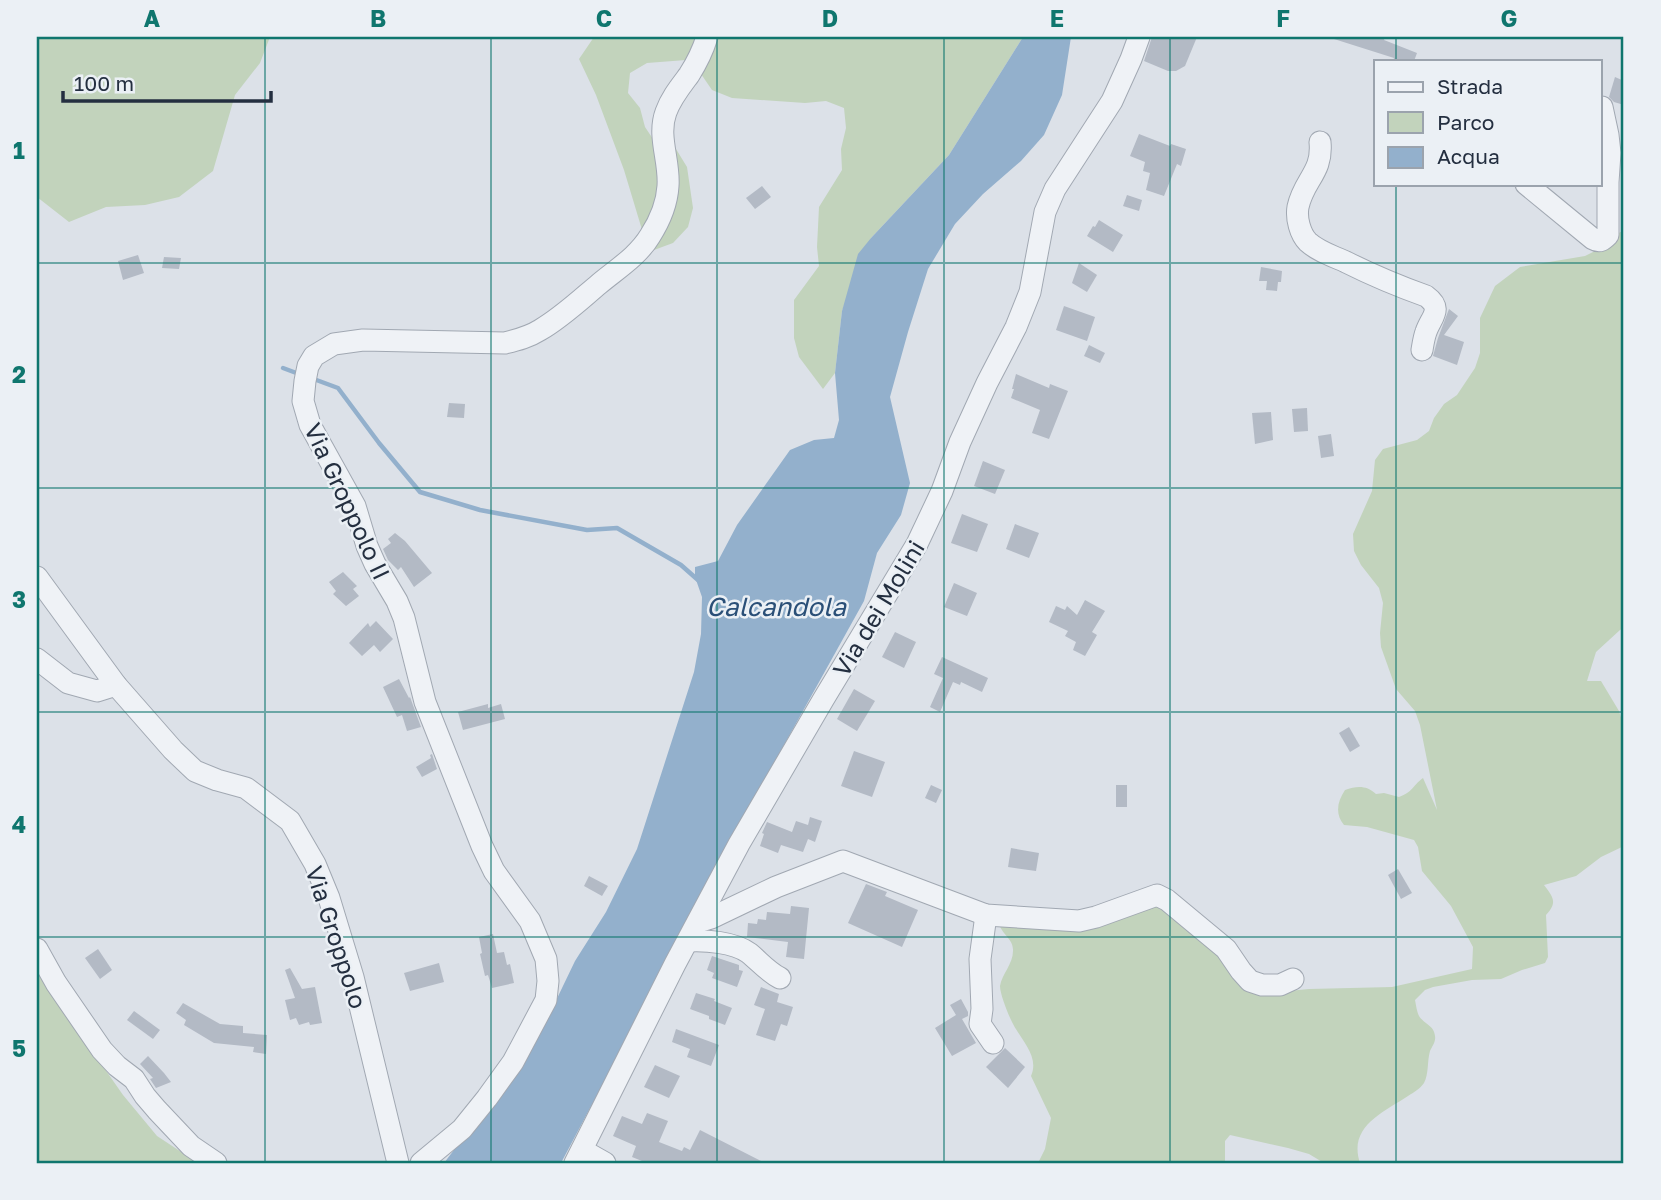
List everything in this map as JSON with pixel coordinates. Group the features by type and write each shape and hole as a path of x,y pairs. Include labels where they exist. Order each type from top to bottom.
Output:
{"street":[{"name":"Via Groppolo II","path":"421,1163 461,1129 513,1062 546,1000 547,959 530,921 494,871 482,846 425,702 404,618 371,555 355,506 310,425 303,401 306,373 314,356 334,344 363,340 505,343 524,338 541,330 637,253 650,237 662,212 668,187 663,140 665,114 704,48 707,37"},
{"name":"Via dei Molini","path":"579,1156 646,1020 739,844 917,544 942,491 965,430 1016,327 1030,292 1045,212 1055,190 1112,101 1139,37"},
{"path":"1528,186 1593,239 1602,241 1608,235 1611,153 1602,107"},
{"path":"1320,142 1320,161 1305,186 1298,206 1299,224 1304,236 1317,249 1430,299 1434,305 1435,317 1426,331 1422,350"},
{"name":"Via Groppolo","path":"37,577 116,685 173,750 195,771 246,788 290,821 316,864 330,898 353,977 398,1163"},
{"path":"37,659 68,683 97,691 116,685"},
{"path":"698,922 843,861 986,915 1079,921 1157,895 1167,900 1226,949 1250,981 1262,985 1280,985 1293,979"},
{"path":"986,915 980,959 980,1024 993,1043"},
{"path":"688,941 704,940 745,950 770,973 780,978"},
{"path":"37,950 102,1050 134,1079 150,1103 191,1146 216,1163"},
{"path":"579,1156 605,1163"}],"green space":[{"path":"37,37 270,37 260,63 235,95 213,171 179,197 145,205 106,207 69,222 37,197"},
{"path":"594,37 1023,37 949,155 871,238 842,311 835,373 823,389 799,357 794,338 794,300 819,266 819,207 842,170 841,149 846,128 844,108 826,101 805,103 732,98 712,90 701,74 686,60 647,63 630,73 628,93 640,108 645,127 657,145 676,149 687,167 693,208 688,227 673,243 654,250 643,233 624,170 596,95 579,59"},
{"path":"1624,230 1624,628 1596,652 1587,681 1601,681 1619,711 1624,727 1624,846 1601,857 1576,876 1544,885 1552,896 1553,903 1546,915 1548,957 1545,963 1501,979 1472,980 1433,987 1425,990 1415,1000 1419,1016 1433,1029 1435,1036 1426,1079 1419,1089 1378,1115 1363,1130 1358,1150 1360,1163 1324,1163 1309,1154 1230,1135 1225,1141 1225,1163 1038,1163 1045,1149 1051,1118 1031,1076 1031,1055 1012,1022 1001,994 1001,982 1011,960 1013,947 999,923 1158,903 1268,993 1392,987 1472,969 1473,947 1451,906 1422,871 1418,847 1414,840 1367,827 1344,825 1339,817 1339,803 1345,790 1361,787 1376,794 1399,797 1410,791 1423,778 1437,810 1420,725 1415,711 1396,689 1381,647 1383,603 1379,588 1354,551 1353,534 1372,491 1375,460 1383,449 1417,440 1429,431 1444,404 1457,395 1475,368 1480,353 1480,318 1495,286 1520,267 1585,256 1601,248"},
{"path":"37,972 123,1095 157,1136 198,1163 37,1163"}],"water":[{"name":"Calcandola","path":"1023,37 1071,37 1062,95 1044,135 1021,161 983,194 955,224 928,269 890,397 910,483 901,515 877,553 864,601 748,810 561,1163 444,1163 550,1013 575,961 606,912 637,849 694,672 701,634 702,597 695,577 695,567 718,561 737,525 790,450 814,440 834,438 839,420 835,373 842,311 858,254 949,155"}],"building":[{"path":"1152,37 1197,37 1185,66 1176,71 1168,71 1144,61"},
{"path":"1385,37 1384,40 1417,53 1414,60 1393,60 1394,58 1334,39"},
{"path":"1615,77 1624,81 1624,105 1609,97"},
{"path":"1139,134 1186,149 1181,166 1177,164 1164,196 1146,190 1150,173 1143,171 1145,162 1130,156"},
{"path":"762,186 771,197 755,209 746,198"},
{"path":"1127,195 1142,200 1139,211 1123,206"},
{"path":"1099,220 1123,235 1113,252 1087,236"},
{"path":"138,255 144,273 123,280 118,261"},
{"path":"164,257 181,258 179,269 162,268"},
{"path":"1079,263 1097,275 1087,292 1072,283"},
{"path":"1261,267 1282,271 1277,291 1266,290 1267,281 1259,281"},
{"path":"1064,306 1095,317 1087,341 1056,330"},
{"path":"1449,309 1458,316 1444,335 1464,342 1457,365 1433,356"},
{"path":"1089,345 1105,353 1100,363 1084,356"},
{"path":"1016,374 1049,388 1050,384 1068,391 1049,439 1032,433 1040,410 1011,398"},
{"path":"449,403 465,404 464,418 447,417"},
{"path":"1307,408 1308,431 1294,432 1292,409"},
{"path":"1271,412 1273,440 1255,444 1252,413"},
{"path":"1331,434 1334,456 1321,458 1318,436"},
{"path":"983,461 1005,470 995,494 974,486"},
{"path":"962,514 988,524 977,552 951,543"},
{"path":"1015,524 1039,533 1029,558 1006,549"},
{"path":"395,533 432,573 414,587 401,567 398,570 388,560 383,549 391,543 388,539"},
{"path":"343,572 357,586 353,589 359,596 346,606 333,594 336,591 329,582"},
{"path":"954,583 977,593 967,616 944,607"},
{"path":"1085,600 1105,611 1092,632 1097,635 1085,656 1073,650 1076,642 1065,636 1068,631 1049,622 1056,606 1065,610 1067,606 1077,615"},
{"path":"376,621 393,639 380,652 374,645 362,656 349,643 368,623 370,627"},
{"path":"895,632 916,642 904,668 882,657"},
{"path":"942,657 988,678 982,692 961,682 960,685 953,682 940,712 930,707 943,678 934,674"},
{"path":"399,679 410,697 421,727 407,731 402,715 397,717 383,687"},
{"path":"854,689 875,701 857,731 837,719"},
{"path":"488,704 488,708 501,704 505,719 463,730 458,712"},
{"path":"1349,727 1360,746 1350,752 1339,733"},
{"path":"854,751 885,762 872,797 841,786"},
{"path":"432,754 437,769 422,777 416,767 431,758"},
{"path":"931,785 942,790 936,803 925,798"},
{"path":"1116,785 1127,785 1127,807 1116,807"},
{"path":"810,817 822,821 815,842 808,839 803,852 781,845 778,853 760,846 767,822 792,832 796,821 808,825"},
{"path":"1011,848 1039,853 1036,871 1008,867"},
{"path":"1398,869 1412,893 1401,899 1388,875"},
{"path":"589,876 608,886 602,896 584,886"},
{"path":"866,884 887,892 885,896 918,910 902,947 848,923"},
{"path":"791,906 809,908 804,959 786,957 788,942 747,937 748,923 757,924 758,919 766,920 767,912 790,914"},
{"path":"493,934 497,953 504,952 507,965 510,964 514,983 492,988 488,975 485,976 479,937"},
{"path":"98,949 112,970 100,979 85,958"},
{"path":"712,956 739,965 739,970 743,971 737,987 712,978 714,973 707,970"},
{"path":"439,963 444,982 410,991 404,973"},
{"path":"290,968 302,989 315,987 322,1023 310,1025 309,1022 299,1025 296,1018 290,1020 285,1000 295,998 285,970"},
{"path":"761,987 779,994 777,1002 793,1007 787,1026 781,1024 775,1041 756,1035 765,1009 754,1005"},
{"path":"696,993 732,1008 725,1025 690,1009"},
{"path":"961,999 968,1012 968,1016 962,1019 976,1043 952,1056 935,1028 956,1015 950,1005"},
{"path":"183,1003 220,1024 243,1026 243,1033 267,1035 266,1054 253,1052 254,1047 214,1043 184,1025 186,1020 176,1013"},
{"path":"134,1011 160,1030 153,1039 127,1020"},
{"path":"676,1029 719,1045 711,1066 687,1057 690,1049 672,1042"},
{"path":"1005,1048 1025,1067 1008,1088 986,1067"},
{"path":"148,1056 171,1082 156,1088 150,1079 153,1078 140,1064"},
{"path":"655,1065 680,1076 669,1098 644,1087"},
{"path":"647,1113 668,1121 659,1142 682,1151 684,1147 690,1150 700,1130 765,1163 647,1163 632,1157 636,1146 613,1136 622,1116 642,1124"}],"waterway":[{"path":"283,368 299,374"},
{"path":"311,378 338,388 420,492 480,510 587,530 617,528 681,565 698,580"}]}
